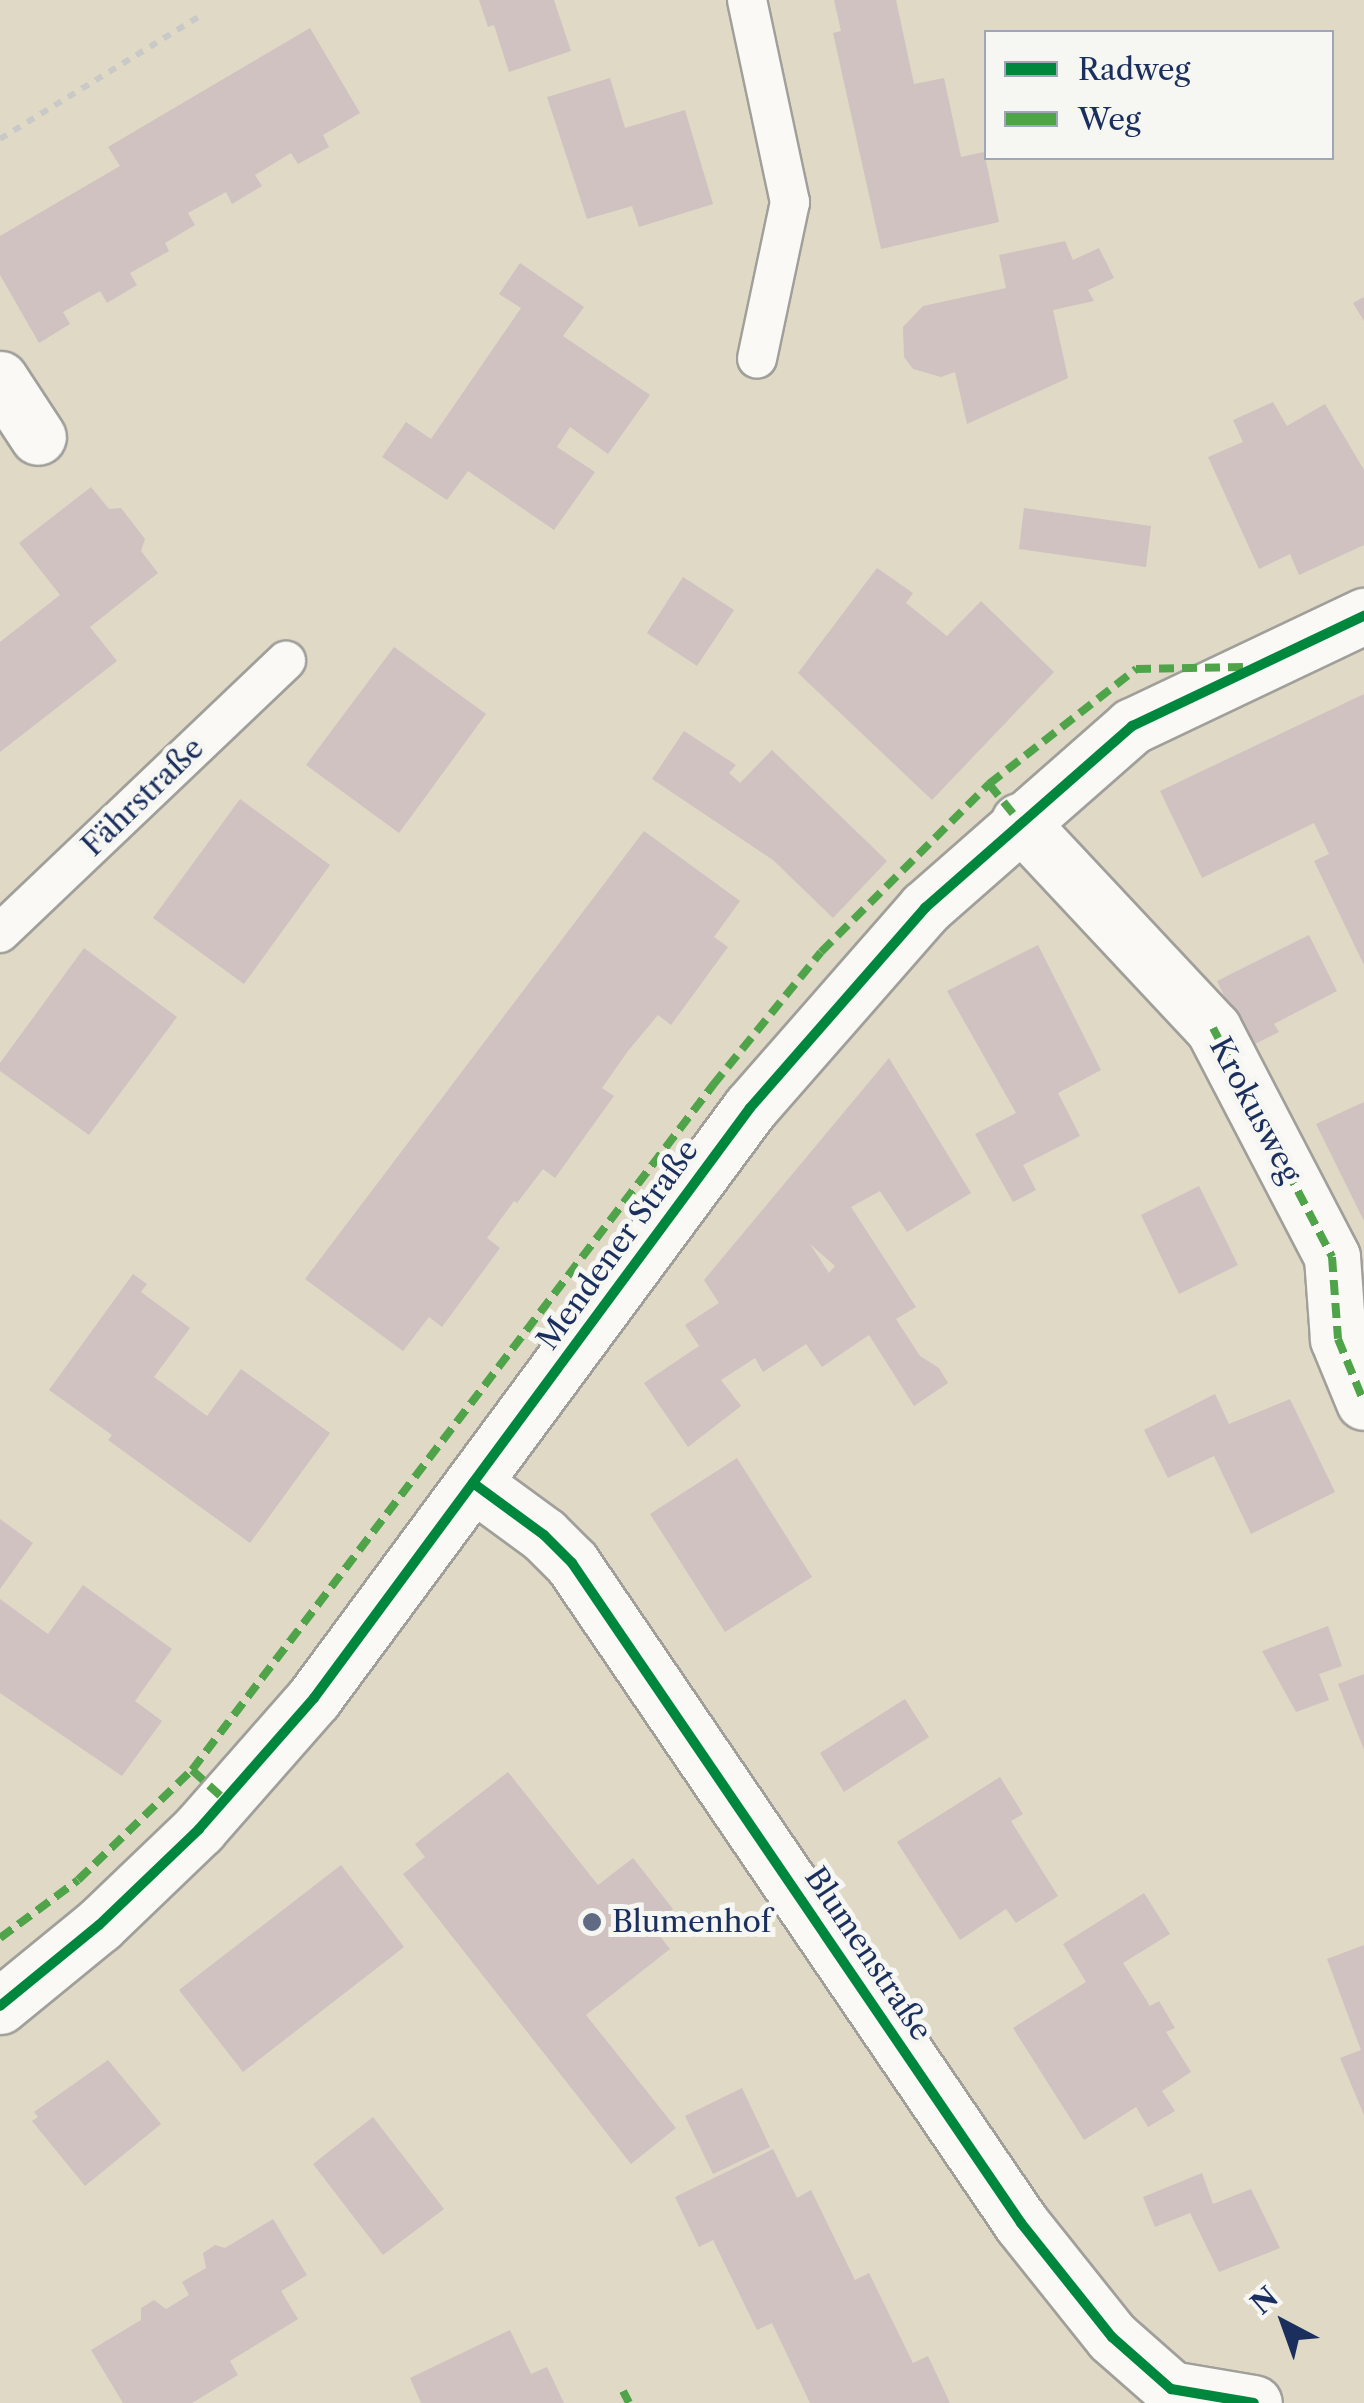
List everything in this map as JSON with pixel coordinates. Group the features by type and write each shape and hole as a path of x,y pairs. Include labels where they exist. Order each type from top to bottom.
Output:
{"street":[{"path":"0,379 38,437"},
{"name":"Mendener Straße","path":"0,2006 99,1926 198,1829 314,1698 750,1108 925,908 1019,821 1132,726 1248,667 1364,616"},
{"name":"Krokusweg","path":"1019,821 1213,1028 1332,1257 1338,1339 1364,1402"},
{"name":"Blumenstraße","path":"473,1483 544,1534 572,1562 1021,2224 1112,2337 1164,2396 1254,2403"}],"lane":[{"path":"748,0 790,202 757,359"},
{"name":"Fährstraße","path":"0,933 286,662"}],"path":[{"path":"0,139 198,17"}],"building":[{"path":"479,0 554,0 571,51 509,72 494,25 488,27"},
{"path":"834,0 896,0 914,84 944,78 961,157 984,152 999,222 881,249 833,33 841,31"},
{"path":"310,28 360,113 323,135 329,147 298,164 291,153 255,175 262,186 232,204 226,192 188,213 195,225 165,243 169,251 130,273 137,285 107,303 100,291 63,312 70,324 39,343 0,275 0,236 120,166 108,147"},
{"path":"610,78 625,128 685,110 713,204 639,227 632,206 587,219 547,97"},
{"path":"1065,241 1073,260 1099,248 1114,278 1088,290 1094,301 1053,310 1068,378 967,424 955,372 941,377 913,369 904,357 903,327 923,306 1006,288 999,255"},
{"path":"520,263 584,307 563,336 650,395 608,454 570,427 557,447 595,472 554,530 468,471 447,500 382,457 406,422 431,439 521,308 499,294"},
{"path":"1364,297 1364,321 1353,303"},
{"path":"1273,402 1287,426 1325,404 1364,470 1364,545 1299,575 1290,554 1259,569 1208,457 1243,442 1233,420"},
{"path":"91,487 109,509 121,508 145,539 141,551 158,573 90,627 117,661 0,752 0,642 60,595 19,543"},
{"path":"1024,508 1151,526 1146,567 1019,549"},
{"path":"877,568 913,593 906,603 947,636 981,601 1054,672 932,800 798,673"},
{"path":"683,577 734,610 697,666 647,633"},
{"path":"394,647 486,714 399,833 306,765"},
{"path":"1364,694 1364,965 1314,861 1329,854 1314,823 1202,878 1160,791"},
{"path":"684,731 736,765 729,773 740,783 772,750 887,861 833,918 773,860 652,779"},
{"path":"240,799 330,865 244,984 153,918"},
{"path":"644,831 740,901 714,937 728,947 671,1025 658,1015 628,1051 602,1088 614,1096 555,1178 543,1169 517,1203 514,1201 487,1238 500,1248 442,1327 429,1317 403,1351 305,1279"},
{"path":"1309,935 1337,991 1274,1024 1279,1032 1249,1047 1217,981"},
{"path":"1038,945 1101,1070 1058,1093 1080,1136 1023,1165 1036,1190 1013,1202 975,1134 1016,1113 947,991"},
{"path":"84,948 177,1017 89,1135 0,1071 0,1063"},
{"path":"889,1058 971,1193 907,1232 880,1191 851,1207 916,1307 896,1319 920,1356 939,1368 948,1383 914,1406 869,1335 822,1367 806,1344 763,1372 755,1358 721,1380 741,1406 688,1447 644,1383 699,1346 685,1325 719,1303 704,1280","holes":["810,1244 835,1266 829,1273"]},
{"path":"1364,1102 1364,1221 1316,1124"},
{"path":"1199,1186 1238,1265 1179,1294 1141,1215"},
{"path":"133,1274 147,1284 141,1292 190,1328 154,1377 207,1416 241,1369 330,1433 250,1543 108,1440 112,1435 49,1390"},
{"path":"1215,1394 1229,1424 1290,1399 1335,1492 1251,1534 1214,1456 1168,1478 1144,1430"},
{"path":"737,1458 812,1577 725,1632 650,1514"},
{"path":"0,1519 33,1543 0,1589"},
{"path":"83,1585 172,1649 135,1701 162,1721 122,1776 0,1693 0,1599 48,1634"},
{"path":"1328,1626 1342,1666 1319,1674 1329,1700 1296,1712 1262,1651"},
{"path":"1364,1674 1364,1750 1338,1684"},
{"path":"905,1699 929,1737 844,1792 820,1753"},
{"path":"508,1772 598,1885 633,1858 673,1909 652,1926 670,1949 586,2015 676,2128 631,2164 403,1874 425,1857 415,1844"},
{"path":"1000,1777 1023,1814 1011,1821 1058,1896 1016,1923 1006,1909 960,1940 897,1842"},
{"path":"341,1865 404,1947 243,2072 179,1990"},
{"path":"1144,1893 1170,1934 1123,1963 1150,2006 1159,2001 1175,2028 1166,2032 1191,2072 1162,2091 1175,2111 1148,2127 1136,2107 1084,2140 1013,2028 1086,1982 1063,1944"},
{"path":"1364,1945 1364,2115 1340,2058 1361,2050 1327,1959"},
{"path":"108,2060 161,2124 85,2186 32,2121 38,2117 34,2112"},
{"path":"742,2088 770,2147 713,2174 685,2116"},
{"path":"373,2117 444,2209 383,2255 313,2164"},
{"path":"773,2149 797,2198 811,2190 855,2280 869,2273 913,2363 928,2356 950,2403 810,2403 772,2323 757,2330 713,2240 699,2247 675,2197"},
{"path":"1202,2173 1213,2204 1251,2189 1280,2248 1219,2272 1190,2213 1155,2227 1143,2197"},
{"path":"273,2219 307,2275 281,2291 298,2319 230,2361 238,2375 192,2403 123,2403 91,2350 141,2320 141,2308 154,2300 166,2309 189,2295 182,2282 206,2268 203,2253 215,2245 225,2248"},
{"path":"510,2330 531,2374 547,2367 564,2403 421,2403 410,2378"}],"marked path":[{"path":"0,1938 78,1880 192,1770 713,1085 821,952 989,784 1136,669 1244,667"},
{"path":"989,784 1019,821"},
{"path":"1213,1028 1332,1257 1338,1339 1364,1402"},
{"path":"192,1770 225,1800"},
{"path":"623,2391 629,2403"}],"cycle path":[{"path":"0,2006 99,1925 199,1829 314,1698 750,1108 925,908 1132,726 1364,616"},
{"path":"473,1483 544,1535 572,1563 1021,2223 1112,2337 1171,2389 1254,2403"}],"place":[{"name":"Blumenhof","path":"592,1922"}]}
